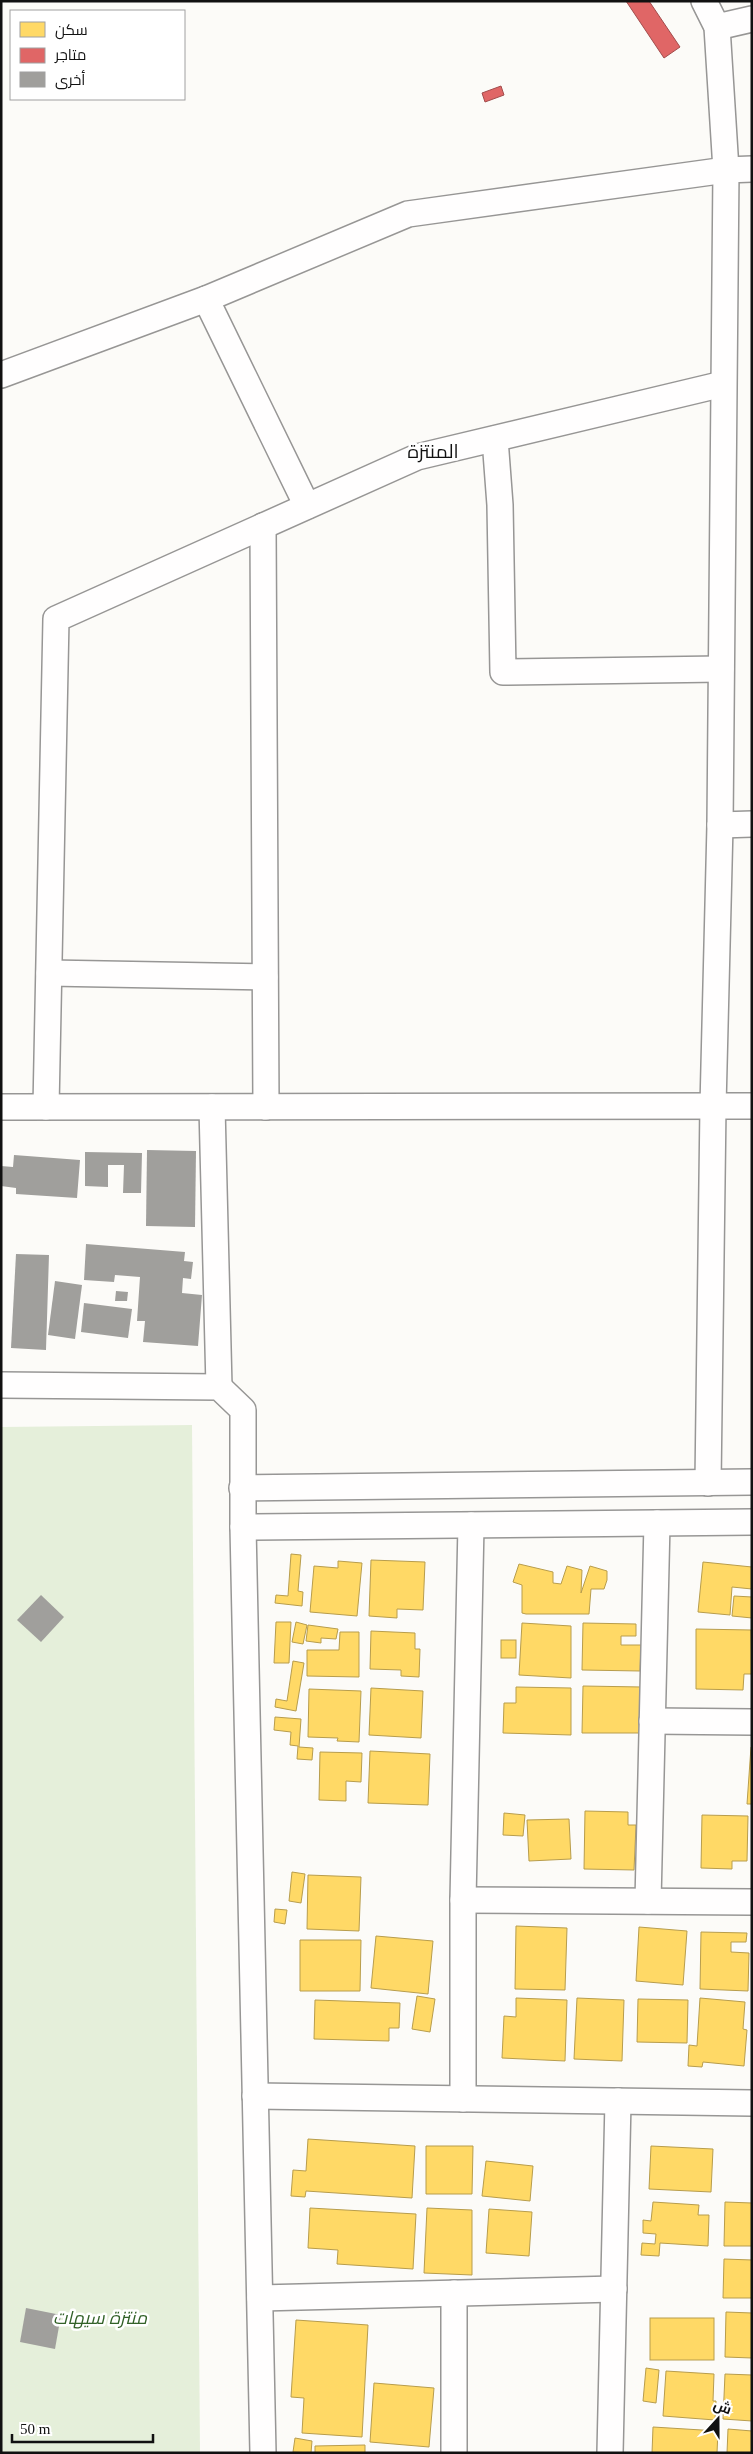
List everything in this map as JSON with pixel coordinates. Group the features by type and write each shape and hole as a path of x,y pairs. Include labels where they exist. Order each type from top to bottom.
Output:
{"street":[{"path":"704,1 717,28 726,170 720,824 708,1483"},
{"path":"717,28 752,19"},
{"path":"1,375 206,300 408,214 726,170 752,169"},
{"path":"206,300 307,506"},
{"path":"46,1107 56,620 417,457 723,384"},
{"path":"495,439 500,505 502,672 721,669"},
{"path":"263,526 266,1106"},
{"path":"720,824 752,824"},
{"path":"49,973 265,977"},
{"path":"1,1107 752,1106"},
{"path":"212,1107 219,1387"},
{"path":"1,1385 219,1387 243,1410 242,1488 263,2453"},
{"path":"242,1488 752,1482"},
{"path":"243,1527 752,1522"},
{"path":"648,1901 657,1523"},
{"path":"463,2099 464,1900 471,1525"},
{"path":"652,1721 752,1722"},
{"path":"464,1900 752,1902"},
{"path":"255,2096 752,2102"},
{"path":"610,2453 618,2101"},
{"path":"260,2298 614,2289"},
{"path":"454,2293 454,2453"}],"green space":[{"name":"منتزة سيهات","path":"192,1425 200,2453 1,2453 1,1427"}],"building: سكن":[{"path":"291,1554 301,1555 298,1591 303,1592 302,1606 275,1603 276,1595 288,1596"},
{"path":"371,1560 425,1562 423,1610 397,1609 397,1618 369,1616"},
{"path":"338,1561 362,1563 357,1616 310,1612 314,1566 338,1568"},
{"path":"703,1562 752,1567 752,1589 732,1587 730,1615 698,1612"},
{"path":"519,1564 553,1572 553,1583 561,1584 567,1566 582,1570 581,1593 590,1566 607,1571 607,1580 604,1589 591,1589 589,1614 526,1614 522,1613 522,1585 513,1582"},
{"path":"734,1596 752,1597 752,1618 732,1616"},
{"path":"276,1622 291,1622 289,1663 274,1663"},
{"path":"296,1622 307,1625 303,1644 292,1642"},
{"path":"522,1623 571,1626 571,1678 519,1675"},
{"path":"583,1623 636,1624 636,1636 621,1636 621,1645 641,1645 640,1671 582,1670"},
{"path":"308,1625 338,1629 336,1639 321,1638 321,1643 306,1641"},
{"path":"696,1629 751,1630 752,1674 744,1674 743,1690 696,1689"},
{"path":"371,1631 415,1633 415,1649 420,1649 419,1677 401,1676 401,1670 370,1669"},
{"path":"340,1632 359,1632 359,1677 307,1676 307,1650 339,1650"},
{"path":"501,1640 516,1640 516,1658 501,1658"},
{"path":"293,1661 304,1663 296,1711 275,1707 276,1699 287,1701"},
{"path":"583,1686 642,1687 641,1733 582,1733"},
{"path":"516,1687 571,1688 571,1735 503,1733 504,1703 516,1703"},
{"path":"371,1688 423,1691 421,1738 369,1735"},
{"path":"309,1689 361,1691 359,1742 337,1741 338,1738 308,1737"},
{"path":"275,1717 301,1719 299,1747 313,1748 312,1760 297,1759 298,1746 290,1745 291,1732 274,1730"},
{"path":"751,1747 752,1804 747,1804"},
{"path":"370,1751 430,1754 428,1805 368,1803"},
{"path":"320,1752 362,1753 361,1782 346,1781 346,1801 319,1800"},
{"path":"585,1811 628,1812 628,1825 636,1825 634,1870 584,1869"},
{"path":"504,1813 525,1815 523,1836 503,1835"},
{"path":"702,1815 748,1816 747,1861 732,1861 732,1869 701,1868"},
{"path":"569,1819 571,1859 529,1861 527,1820"},
{"path":"292,1872 305,1874 301,1903 289,1901"},
{"path":"308,1875 361,1877 359,1931 307,1929"},
{"path":"275,1909 287,1910 285,1924 274,1922"},
{"path":"516,1926 567,1928 565,1990 515,1989"},
{"path":"639,1927 687,1931 683,1985 636,1981"},
{"path":"701,1932 747,1933 746,1942 731,1942 731,1952 749,1953 748,1991 700,1989"},
{"path":"376,1936 433,1941 428,1994 371,1988"},
{"path":"300,1940 361,1940 360,1991 300,1991"},
{"path":"417,1996 435,1999 430,2032 412,2029"},
{"path":"516,1998 567,2000 565,2061 502,2058 504,2016 516,2017"},
{"path":"577,1998 624,2000 622,2061 574,2059"},
{"path":"700,1998 745,2002 743,2029 747,2030 744,2066 703,2062 702,2067 688,2066 689,2045 697,2046"},
{"path":"638,1999 688,2000 687,2043 637,2042"},
{"path":"315,2000 400,2003 399,2028 389,2028 389,2041 314,2039"},
{"path":"308,2139 415,2146 412,2198 306,2191 305,2197 291,2196 293,2170 306,2171"},
{"path":"426,2146 473,2146 472,2194 426,2194"},
{"path":"651,2146 713,2149 711,2192 649,2189"},
{"path":"486,2161 533,2166 530,2201 482,2196"},
{"path":"653,2202 699,2205 698,2215 709,2215 708,2246 660,2243 659,2256 641,2255 642,2243 655,2244 656,2234 643,2233 643,2220 651,2221"},
{"path":"725,2202 752,2203 752,2246 724,2246"},
{"path":"310,2208 416,2214 413,2269 337,2264 338,2250 308,2248"},
{"path":"427,2208 472,2210 472,2275 424,2273"},
{"path":"489,2209 532,2212 529,2256 486,2253"},
{"path":"724,2259 752,2260 752,2298 723,2298"},
{"path":"726,2312 752,2313 752,2358 725,2357"},
{"path":"650,2318 714,2318 714,2360 650,2360"},
{"path":"296,2320 368,2325 362,2437 302,2433 304,2398 291,2397"},
{"path":"646,2368 659,2370 656,2403 643,2401"},
{"path":"666,2371 714,2374 713,2401 716,2401 715,2420 663,2416"},
{"path":"725,2374 752,2375 752,2421 723,2419"},
{"path":"374,2383 434,2388 429,2447 370,2442"},
{"path":"653,2427 718,2431 717,2453 652,2453"},
{"path":"728,2429 752,2431 752,2453 727,2453"},
{"path":"295,2438 312,2441 311,2453 293,2452"},
{"path":"365,2445 365,2453 315,2453 315,2446"}],"building: متاجر":[{"path":"626,1 649,1 680,47 664,58"},
{"path":"501,86 504,95 485,102 482,93"}],"building: أخرى":[{"path":"147,1150 196,1151 195,1227 146,1226"},
{"path":"85,1152 142,1153 141,1193 123,1193 124,1165 108,1165 108,1187 85,1186"},
{"path":"14,1155 80,1160 77,1198 16,1194 16,1188 1,1186 1,1166 13,1167"},
{"path":"86,1244 185,1252 184,1261 193,1262 191,1279 183,1278 182,1293 202,1295 198,1346 143,1342 145,1321 137,1321 140,1277 115,1275 114,1282 84,1280"},
{"path":"16,1254 49,1255 46,1350 11,1348"},
{"path":"55,1281 82,1285 75,1339 48,1335"},
{"path":"116,1291 128,1292 127,1301 115,1301"},
{"path":"84,1303 132,1309 128,1338 81,1332"},
{"path":"41,1595 64,1617 41,1642 17,1620"},
{"path":"26,2308 61,2315 55,2349 20,2342"}],"district":[{"name":"المنتزة","path":"433,451"}]}
